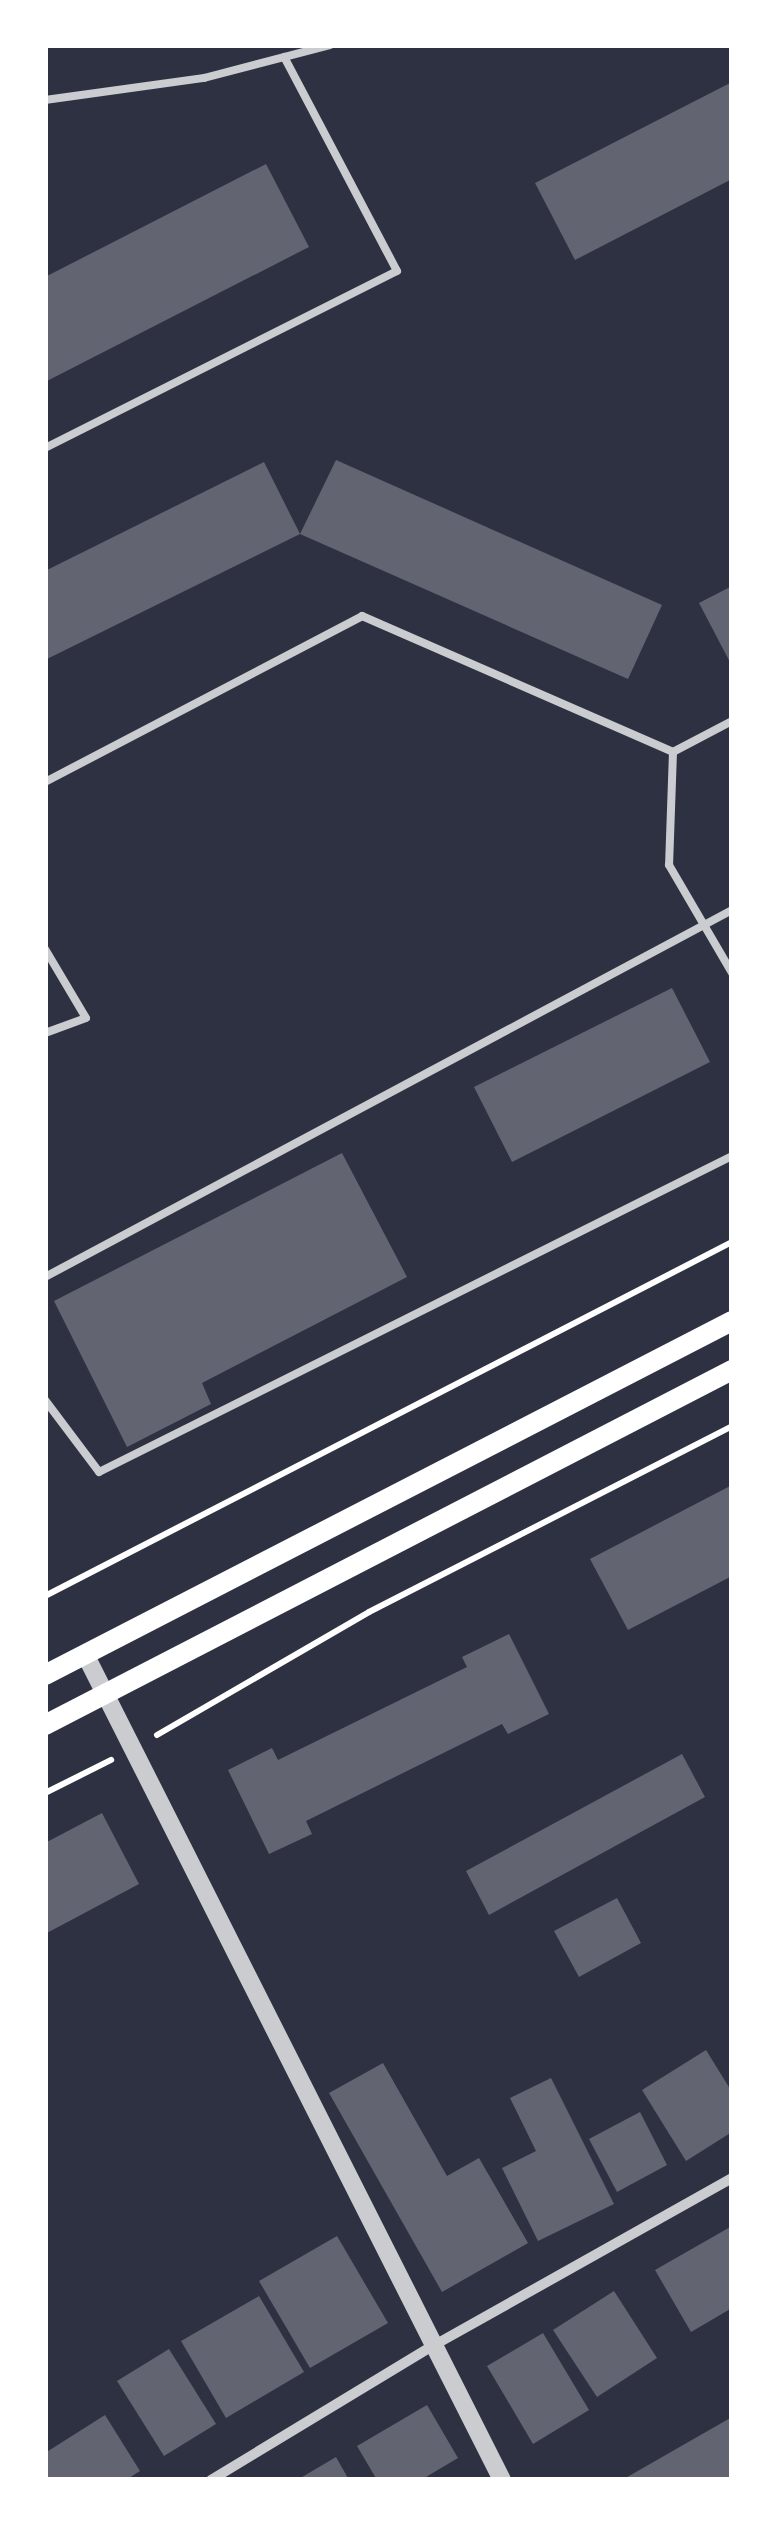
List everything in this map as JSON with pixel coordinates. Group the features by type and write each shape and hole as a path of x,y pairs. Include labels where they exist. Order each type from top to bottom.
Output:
{"main road":[{"path":"45,1674 732,1321"},
{"path":"45,1724 732,1370"}],"street":[{"path":"86,1654 430,2347 502,2480"},
{"path":"211,2480 430,2347 732,2178"}],"lane":[{"path":"45,100 204,78 330,45"},
{"path":"45,448 397,271 284,57"},
{"path":"45,782 362,616 673,752"},
{"path":"673,752 732,720"},
{"path":"673,752 669,864 732,973"},
{"path":"45,1277 732,910"},
{"path":"45,949 86,1018 45,1032"},
{"path":"45,1400 100,1472 732,1156"}],"path":[{"path":"45,1596 732,1242"},
{"path":"45,1793 134,1748 369,1612 732,1426"}],"building":[{"path":"732,82 732,179 575,260 535,183"},
{"path":"266,164 309,247 45,382 45,277"},
{"path":"336,460 662,605 628,679 300,534"},
{"path":"264,462 300,534 45,660 45,571"},
{"path":"732,586 732,666 699,603"},
{"path":"672,988 710,1062 512,1162 474,1087"},
{"path":"342,1153 407,1277 202,1383 211,1404 127,1447 54,1301"},
{"path":"732,1485 732,1576 628,1630 590,1559"},
{"path":"509,1634 549,1714 508,1734 502,1724 306,1821 312,1834 269,1854 228,1770 272,1748 278,1760 467,1667 462,1657"},
{"path":"682,1754 705,1797 489,1915 466,1871"},
{"path":"102,1813 139,1884 45,1934 45,1843"},
{"path":"617,1898 641,1943 579,1977 554,1931"},
{"path":"706,2050 732,2092 732,2132 686,2161 642,2090"},
{"path":"383,2063 447,2176 479,2158 528,2243 442,2292 329,2093"},
{"path":"551,2078 614,2204 538,2241 502,2168 536,2151 510,2098"},
{"path":"640,2112 667,2165 617,2192 589,2139"},
{"path":"732,2226 732,2308 691,2332 655,2270"},
{"path":"337,2236 388,2323 310,2368 259,2281"},
{"path":"614,2291 657,2358 597,2397 553,2330"},
{"path":"259,2296 304,2372 226,2418 181,2341"},
{"path":"543,2333 589,2410 533,2444 487,2366"},
{"path":"169,2349 216,2424 164,2456 117,2381"},
{"path":"427,2405 458,2458 421,2480 377,2480 357,2446"},
{"path":"105,2415 140,2471 126,2480 45,2480 45,2453"},
{"path":"732,2417 732,2480 622,2480"},
{"path":"336,2457 349,2480 297,2480"}]}
